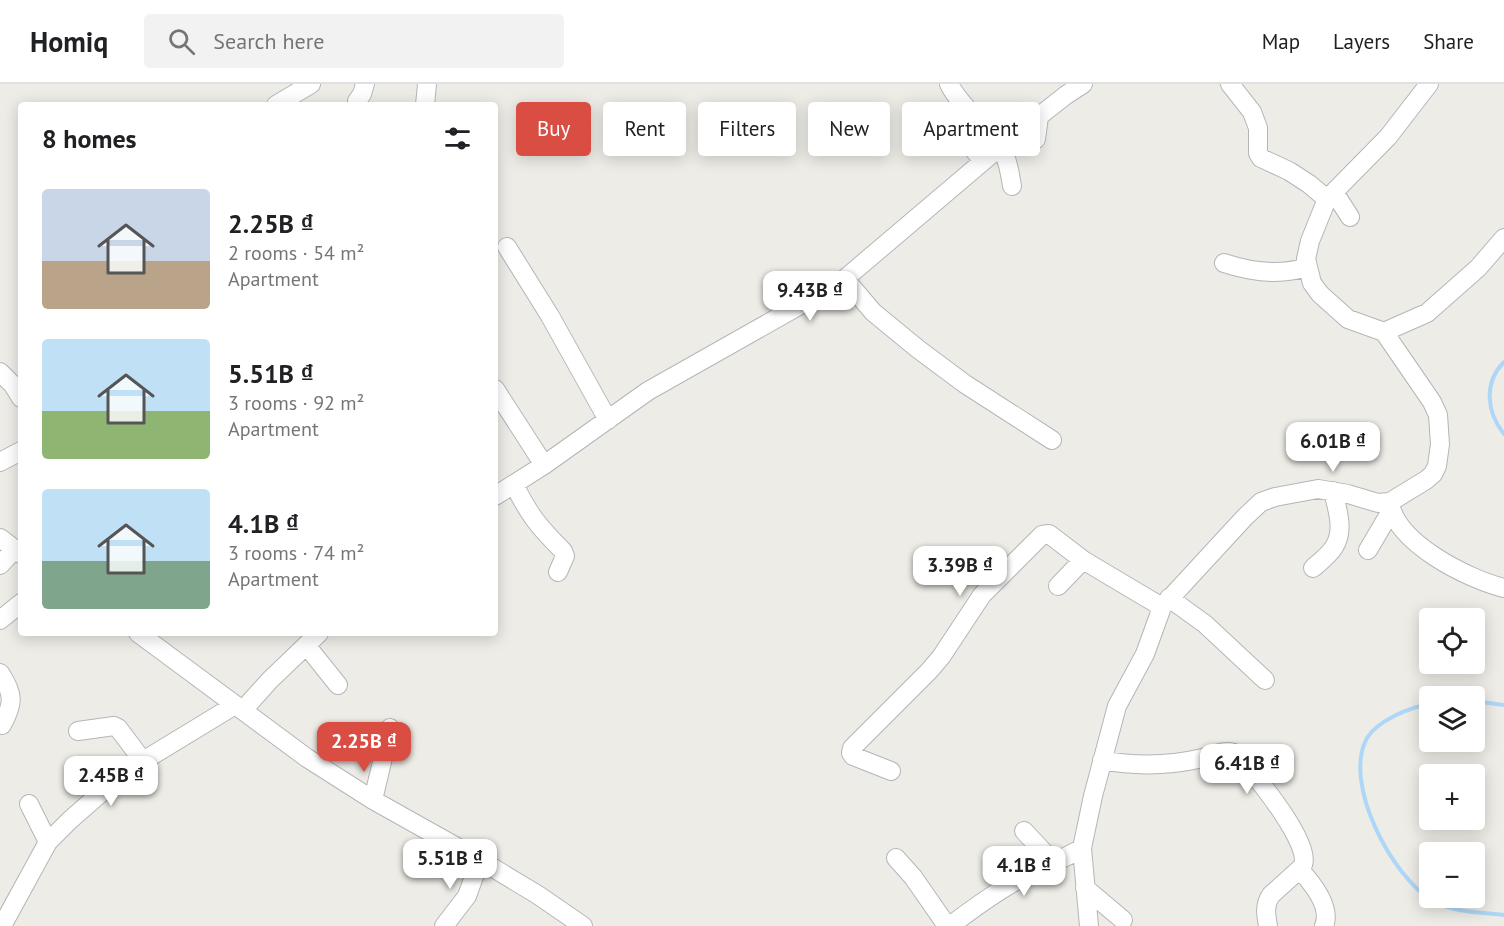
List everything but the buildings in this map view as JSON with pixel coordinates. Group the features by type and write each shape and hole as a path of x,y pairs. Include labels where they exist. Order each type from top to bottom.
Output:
{"street":[{"path":"281,102 311,84"},
{"path":"357,101 365,84"},
{"path":"425,102 427,84"},
{"path":"949,84 960,102"},
{"path":"1040,115 1083,84"},
{"path":"1230,84 1252,112 1257,128 1258,153 1261,158 1331,195 1350,217"},
{"path":"1368,549 1391,507 1433,474 1437,466 1440,437 1438,415 1432,402 1384,332 1348,319 1336,310 1312,283 1306,260 1310,241 1331,195 1388,137 1429,84"},
{"path":"979,156 983,161"},
{"path":"498,494 544,465 648,391 845,279 989,156"},
{"path":"1005,156 1012,186"},
{"path":"1384,332 1427,313 1478,268 1504,238"},
{"path":"507,246 550,316 608,420"},
{"path":"1224,263 1257,272 1293,272 1306,267"},
{"path":"845,279 873,312 918,349 965,384 1052,440"},
{"path":"0,372 18,388"},
{"path":"498,394 544,465"},
{"path":"0,462 18,453"},
{"path":"514,484 535,523 563,551 565,555 558,572"},
{"path":"1089,926 1082,848 1102,760 1119,700 1145,654 1165,602 1261,502 1318,489 1391,507 1399,524 1416,543 1463,572 1488,584 1504,588"},
{"path":"1313,568 1334,547 1339,533 1340,520 1333,491"},
{"path":"891,771 854,756 851,753 852,748 929,671 982,596 1042,534 1049,534 1083,560 1205,624 1265,680"},
{"path":"0,538 18,552 0,565"},
{"path":"1058,586 1083,560"},
{"path":"0,620 18,605"},
{"path":"142,636 307,758 373,800 480,860 583,926"},
{"path":"2,926 48,842 102,792 143,761 239,707 313,639 338,685"},
{"path":"0,673 9,687 12,699 9,712 2,725"},
{"path":"78,731 114,726 118,728 143,761"},
{"path":"373,800 390,728"},
{"path":"1102,760 1129,765 1147,765 1181,762 1234,752 1239,755 1269,794 1297,837 1305,856 1305,862 1300,870 1267,901 1268,926"},
{"path":"29,804 48,842"},
{"path":"1024,831 1054,863"},
{"path":"896,858 949,926 1000,890 1082,848"},
{"path":"444,926 467,896 480,860"},
{"path":"1300,870 1309,879 1323,904 1326,915 1324,926"},
{"path":"1084,888 1123,920"}],"waterway":[{"path":"1504,362 1497,370 1490,388 1491,408 1504,434"},
{"path":"1485,702 1504,705"},
{"path":"1419,707 1386,721 1367,738 1361,757 1361,779 1366,803 1375,827 1402,872 1417,889 1433,901 1450,908 1504,915"}]}
